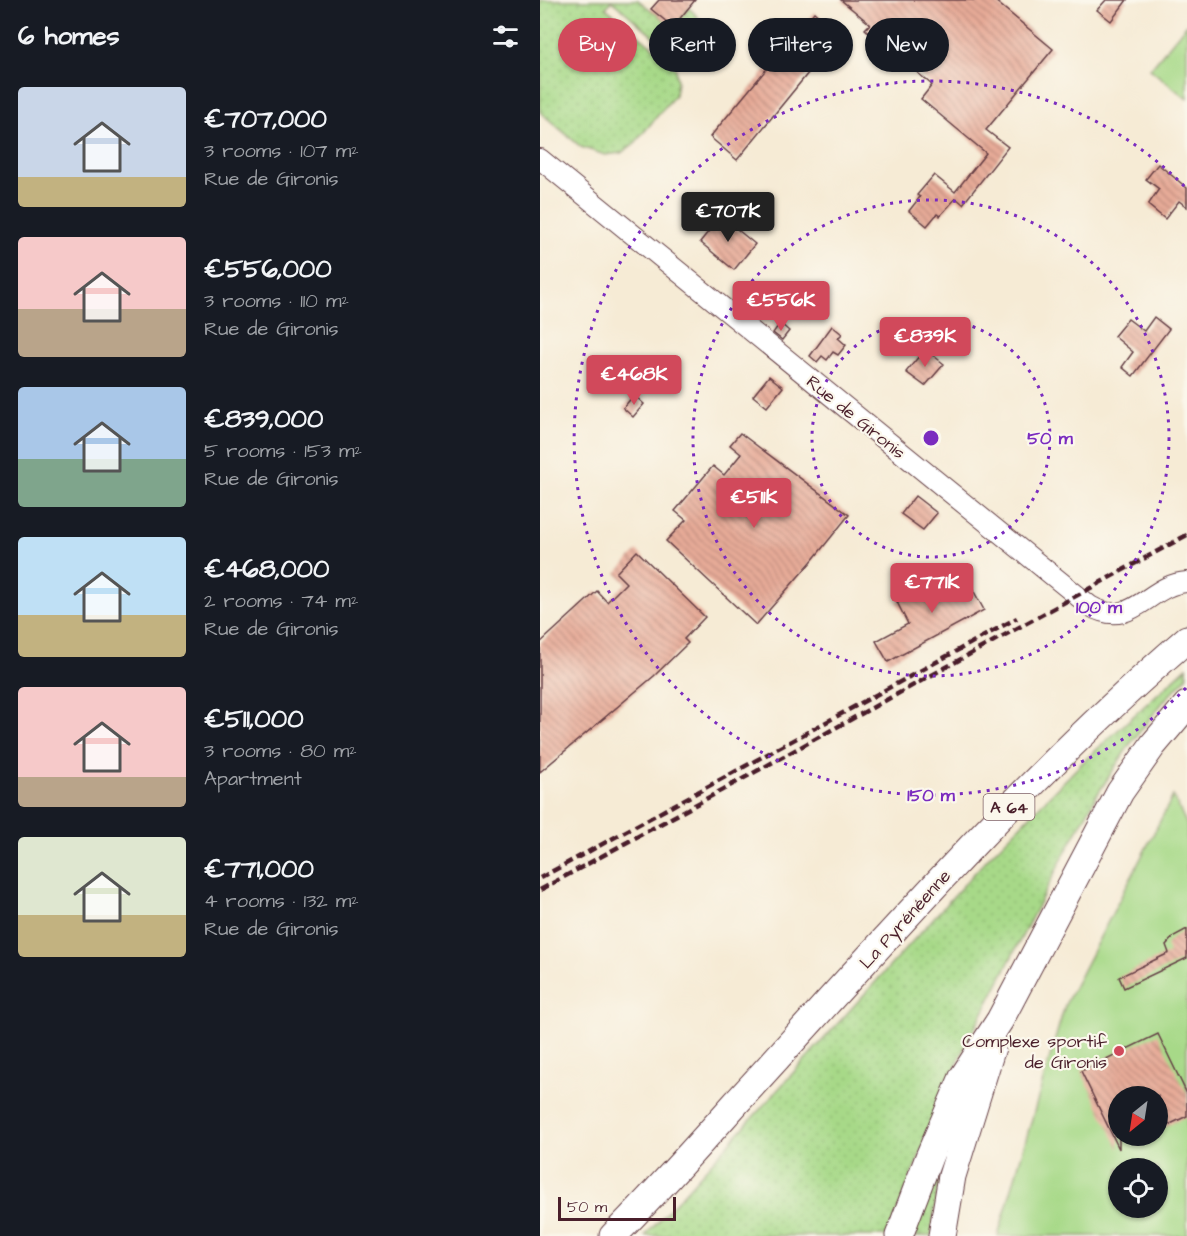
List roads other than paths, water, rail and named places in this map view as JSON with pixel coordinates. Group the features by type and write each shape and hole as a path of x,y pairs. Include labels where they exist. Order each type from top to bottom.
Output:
{"highway":[{"name":"La Pyrénéenne","path":"636,1213 946,872 1018,797 1115,702 1187,639"},
{"path":"899,1236 928,1157 963,1077 1000,1020 1120,792 1153,745 1187,705"},
{"path":"942,1236 952,1176 1000,1020"},
{"path":"613,1236 636,1213"},
{"path":"619,1236 636,1213"}],"street":[{"name":"Rue de Gironis","path":"540,159 1090,606 1106,614 1118,614 1129,611 1170,586 1187,582"}],"railway":[{"path":"540,890 1187,535"},
{"path":"540,878 1017,618"}],"place":[{"name":"Complexe sportif de Gironis","path":"1119,1051"}]}
